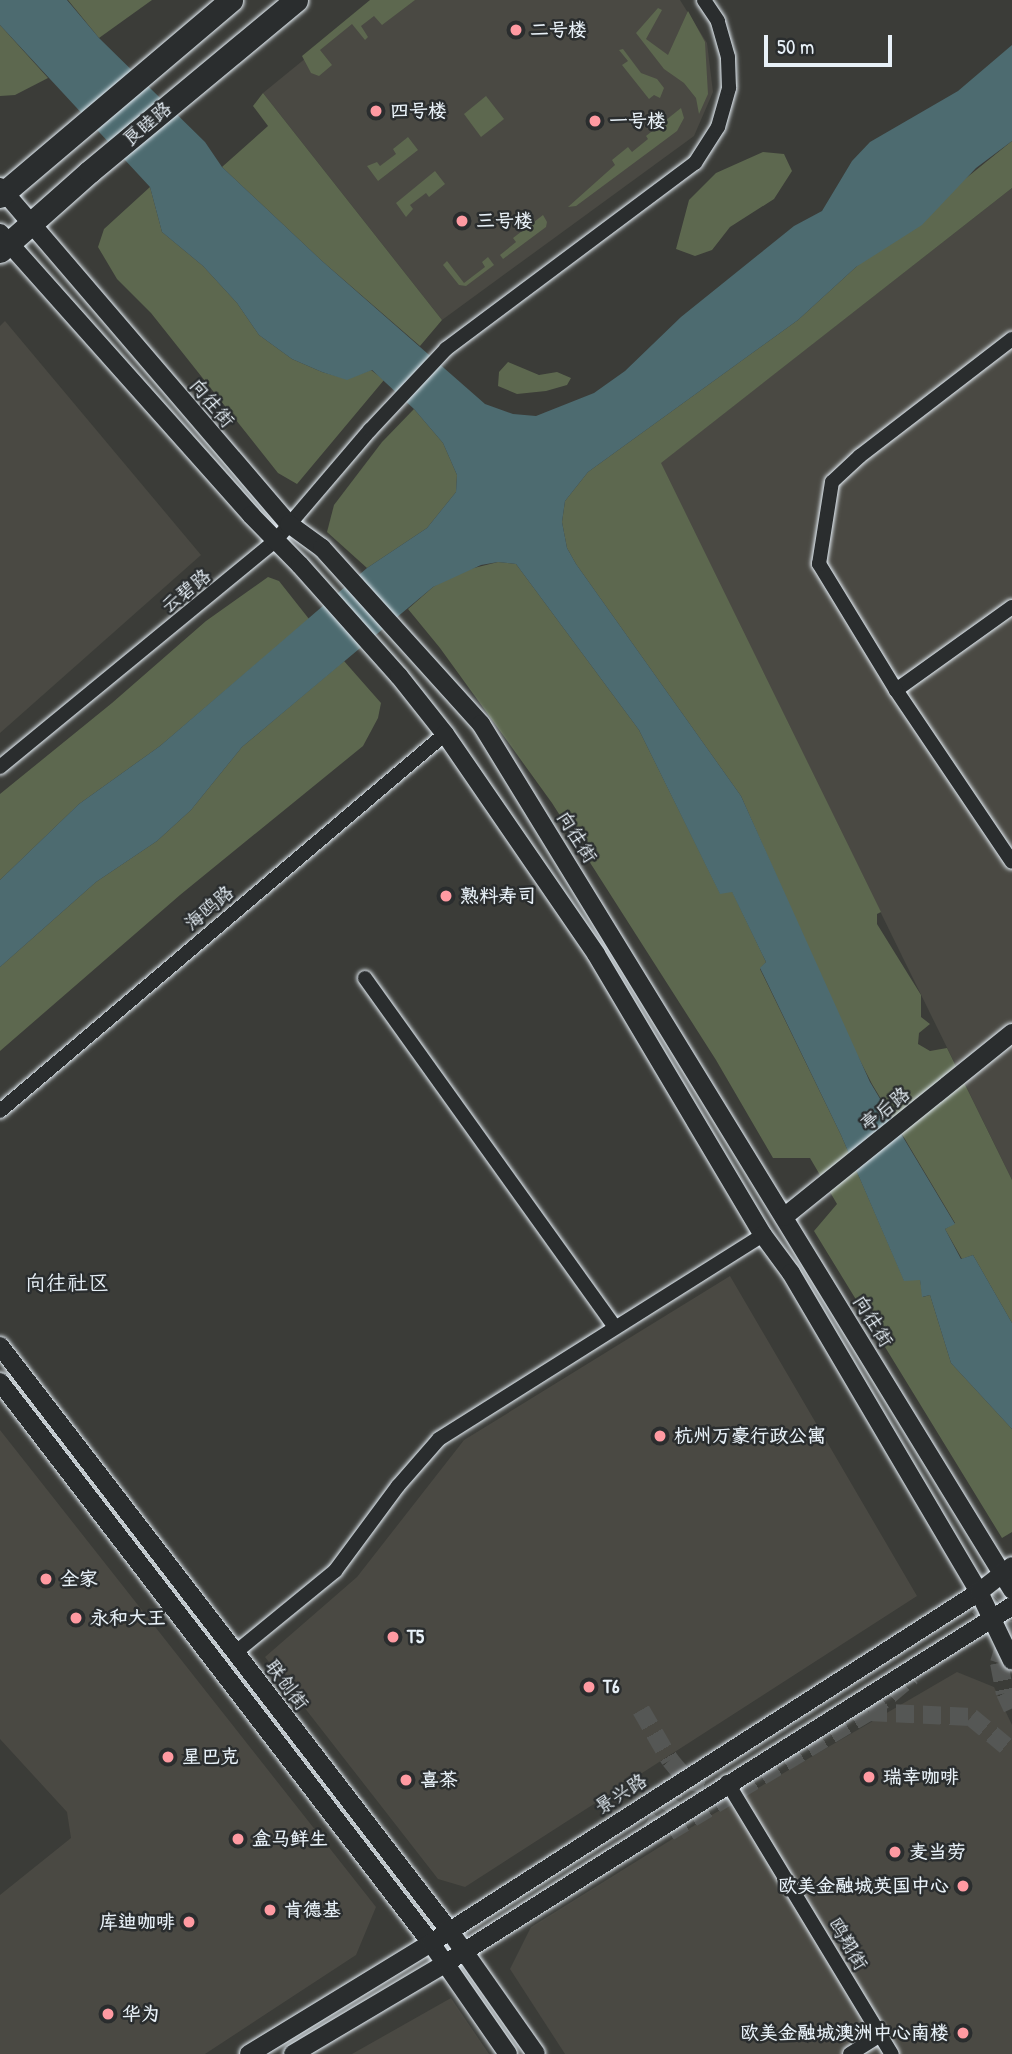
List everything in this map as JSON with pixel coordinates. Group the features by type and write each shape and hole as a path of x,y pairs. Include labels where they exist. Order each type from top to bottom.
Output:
{"main road":[{"name":"良睦路","path":"2,192 231,0"},
{"name":"良睦路","path":"3,242 31,224 89,172 296,0"}],"street":[{"name":"云碧路","path":"0,767 276,540 376,424 446,349 695,163 718,127 729,88 728,57 718,21 704,0"},
{"name":"向往街","path":"2,192 289,524 323,548 481,724 784,1217 1007,1569 1012,1590"},
{"path":"3,242 300,565 399,676 444,734 596,954 762,1235 791,1273 979,1592 1012,1661"},
{"path":"1012,339 860,456 832,482 818,564 896,690 1012,862"},
{"path":"896,690 1012,607"},
{"name":"海鸥路","path":"0,1111 444,734"},
{"path":"365,978 614,1326"},
{"name":"亭后路","path":"784,1217 1012,1032"},
{"path":"236,1653 335,1571 398,1486 439,1439 762,1235"},
{"name":"联创街","path":"0,1346 449,1930 536,2054"},
{"path":"0,1382 431,1943 508,2054"},
{"name":"景兴路","path":"249,2054 431,1943 979,1592 1007,1569"},
{"path":"293,2054 446,1963 727,1782 994,1620 1012,1606"},
{"name":"鸥翔街","path":"727,1782 892,2054"},
{"path":"850,2054 880,2035"}],"shaded area":[{"path":"377,0 680,0 707,43 713,92 694,136 442,320 263,93"},
{"path":"1012,188 1012,1180 660,463"},
{"path":"5,321 201,555 0,733 0,326"},
{"path":"730,1276 917,1596 465,1887 438,1879 265,1657 357,1577 464,1440"},
{"path":"0,1430 376,1907 356,1955 205,2054 0,2054 0,1895 71,1838 67,1812 0,1739"},
{"path":"957,1672 994,1687 1012,1725 1012,2054 565,2054 510,1969 531,1927 703,1820"},
{"path":"451,1998 489,2054 352,2054"}],"green space":[{"path":"68,0 152,0 99,38"},
{"path":"370,0 415,0 382,25 374,16 361,26 368,37 365,40 352,24 320,50 332,65 319,76 311,73 302,56"},
{"path":"658,8 662,10 646,39 668,55 688,11 705,42 708,94 699,114 696,98 684,83 664,69 636,33"},
{"path":"0,25 48,78 15,95 0,96"},
{"path":"623,49 641,73 657,79 664,88 660,98 654,95 649,99 622,65 628,61 619,50"},
{"path":"263,93 442,320 420,346 322,261 222,167 268,126 253,106"},
{"path":"486,96 504,119 481,137 464,114"},
{"path":"681,108 684,118 677,131 576,206 568,207 615,165 612,160 628,147 632,152 648,139 646,136"},
{"path":"408,137 418,150 378,181 367,166 377,162 380,166 396,154 393,149"},
{"path":"1012,141 1012,188 661,463 881,912 877,914 877,924 921,995 921,1017 930,1024 919,1033 918,1044 930,1051 947,1048 1012,1180 1012,1323 973,1255 962,1259 945,1229 955,1223 872,1084 846,1033 741,796 576,564 567,548 562,522 565,501 588,472 798,320 856,267"},
{"path":"763,152 784,154 792,171 774,199 730,227 712,250 695,256 676,249 689,200 716,173"},
{"path":"435,171 445,184 429,197 426,193 410,205 413,209 406,217 396,203"},
{"path":"150,187 162,232 203,266 237,303 259,335 292,359 322,372 347,379 371,370 384,380 297,484 278,473 151,313 117,279 98,247 104,229"},
{"path":"543,215 547,222 546,227 503,259 500,255 516,242 513,238"},
{"path":"488,257 494,265 466,286 459,285 443,265 447,261 464,283 485,267 482,262"},
{"path":"508,362 539,375 557,372 571,378 567,385 546,391 517,394 498,386 499,372"},
{"path":"414,409 443,443 457,475 456,492 427,528 367,568 327,532 334,505 382,442"},
{"path":"498,562 516,564 639,730 720,893 732,891 766,962 760,969 841,1135 904,1280 920,1280 923,1297 930,1295 951,1363 1012,1429 1012,1532 1002,1538 814,1231 837,1204 810,1158 773,1158 716,1060 552,803 440,648 408,609 433,587 458,572"},
{"path":"268,577 279,581 309,619 160,746 79,804 0,880 0,794 112,703 206,621"},
{"path":"344,661 381,703 378,718 363,746 180,895 0,1051 0,967 96,882 157,841 191,810 242,747"}],"water":[{"path":"0,0 67,0 99,38 205,142 222,167 322,261 485,404 513,414 536,416 594,393 625,371 681,317 794,226 822,211 852,161 870,142 958,91 1012,45 1012,141 976,168 922,225 856,267 798,320 588,472 565,501 562,522 567,548 576,564 741,796 870,1082 955,1224 945,1229 961,1259 973,1255 1012,1323 1012,1429 951,1363 930,1295 922,1297 920,1280 904,1281 841,1135 760,968 766,962 732,892 720,894 639,730 516,564 498,562 481,565 433,587 242,747 191,810 157,841 96,882 0,967 0,880 79,804 160,746 367,568 427,528 456,492 457,475 443,443 414,409 372,370 347,380 292,359 259,335 237,303 203,266 162,232 150,187 0,25"}],"tunnel":[{"path":"978,1619 1012,1589"},
{"path":"1012,1621 999,1663 1005,1693 1012,1708"},
{"path":"869,1712 912,1676"},
{"path":"641,1710 670,1760 687,1780 716,1788 732,1786"},
{"path":"669,1832 869,1712 971,1717 1012,1751"},
{"path":"650,1833 673,1798 672,1777"}],"place":[{"name":"二号楼","path":"516,30"},
{"name":"四号楼","path":"376,111"},
{"name":"一号楼","path":"595,121"},
{"name":"三号楼","path":"462,221"},
{"name":"熟料寿司","path":"446,896"},
{"name":"杭州万豪行政公寓","path":"660,1436"},
{"name":"全家","path":"46,1579"},
{"name":"永和大王","path":"76,1618"},
{"name":"T5","path":"393,1637"},
{"name":"T6","path":"589,1687"},
{"name":"星巴克","path":"168,1757"},
{"name":"瑞幸咖啡","path":"869,1777"},
{"name":"喜茶","path":"406,1780"},
{"name":"盒马鲜生","path":"238,1839"},
{"name":"麦当劳","path":"895,1852"},
{"name":"欧美金融城英国中心","path":"963,1886"},
{"name":"肯德基","path":"270,1910"},
{"name":"库迪咖啡","path":"189,1922"},
{"name":"华为","path":"108,2014"},
{"name":"欧美金融城澳洲中心南楼","path":"963,2033"}],"district":[{"name":"向往社区","path":"67,1283"}]}
